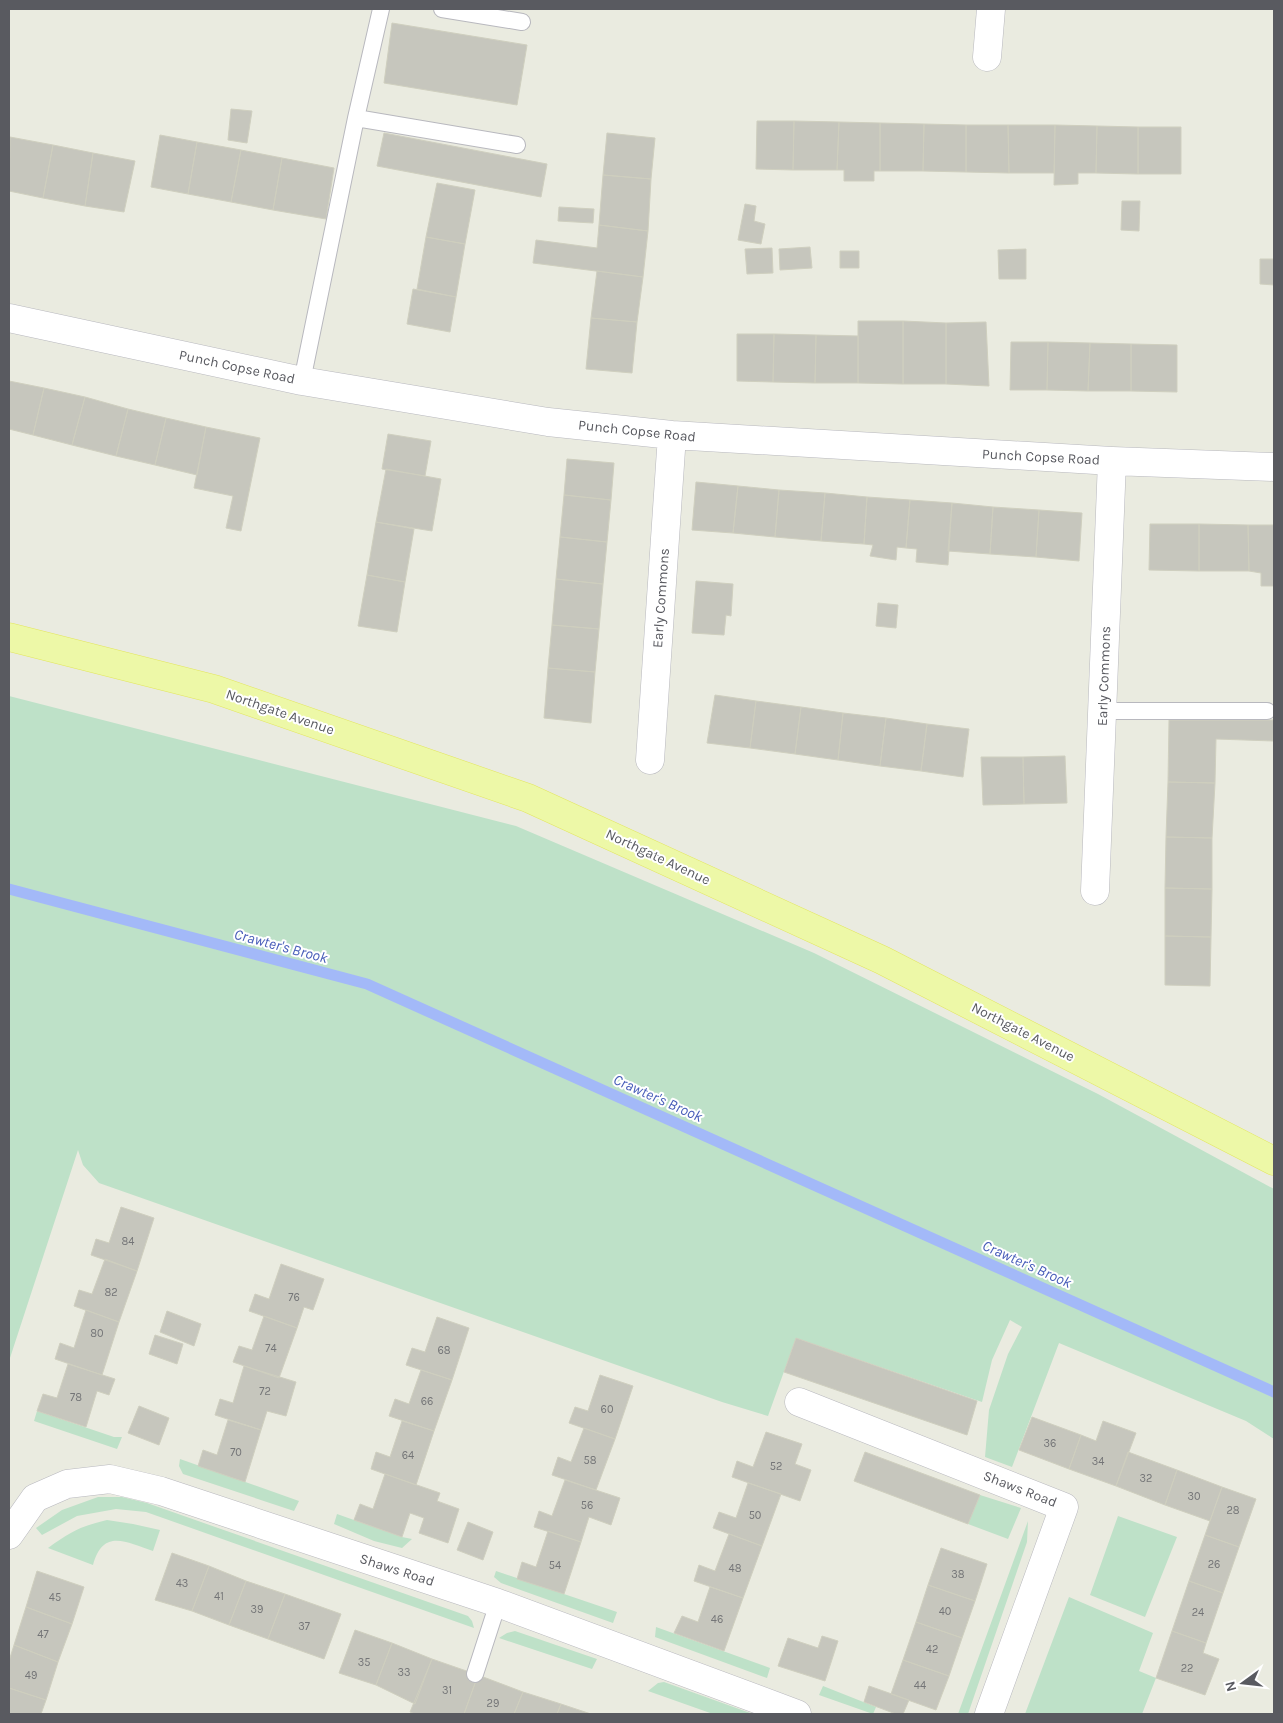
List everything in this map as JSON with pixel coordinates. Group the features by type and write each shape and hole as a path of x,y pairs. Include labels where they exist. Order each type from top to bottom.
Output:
{"main road":[{"name":"Northgate Avenue","path":"9,637 214,689 528,798 882,960 1274,1161"}],"street":[{"path":"987,56 991,9"},
{"name":"Punch Copse Road","path":"9,318 302,381 548,422 655,432 672,436 1112,462 1274,467"},
{"name":"Early Commons","path":"650,760 672,436"},
{"name":"Early Commons","path":"1095,891 1112,462"},
{"name":"Shaws Road","path":"799,1402 1064,1507 988,1714"},
{"name":"Shaws Road","path":"9,1535 34,1498 67,1484 110,1479 161,1491 498,1603 797,1714"}],"lane":[{"path":"302,381 356,118 381,9"},
{"path":"442,9 522,22"},
{"path":"356,118 517,145"},
{"path":"1102,711 1267,711"},
{"path":"475,1674 498,1603"}],"green space":[{"path":"9,696 516,826 814,953 1098,1094 1274,1189 1274,1439 1246,1421 1059,1343 1012,1467 985,1457 989,1410 1008,1354 1022,1327 1010,1320 992,1360 982,1402 796,1338 768,1416 722,1402 99,1183 83,1165 78,1150 9,1361"},
{"path":"37,1411 114,1437 122,1437 117,1449 34,1421"},
{"path":"180,1459 299,1501 294,1511 183,1474 179,1466"},
{"path":"980,1495 1021,1508 1008,1539 968,1524"},
{"path":"98,1497 122,1497 147,1503 468,1616 474,1628 146,1512 116,1509 77,1516 42,1535 36,1528 62,1510"},
{"path":"337,1514 412,1539 402,1548 374,1541 334,1524"},
{"path":"1118,1516 1177,1537 1145,1617 1090,1595"},
{"path":"107,1520 160,1530 153,1551 125,1542 109,1542 97,1553 93,1565 48,1548 76,1530"},
{"path":"1028,1521 1027,1542 968,1714 958,1714"},
{"path":"496,1571 617,1612 613,1623 501,1583 494,1577"},
{"path":"1069,1597 1153,1633 1139,1671 1156,1678 1142,1714 1025,1714"},
{"path":"656,1627 770,1668 767,1678 655,1637"},
{"path":"515,1631 597,1659 592,1669 499,1638"},
{"path":"664,1682 753,1714 713,1714 648,1691 658,1683"},
{"path":"823,1686 876,1707 873,1714 819,1695"}],"building":[{"path":"392,23 527,45 517,105 384,83"},
{"path":"231,109 252,111 247,143 228,140"},
{"path":"757,121 794,121 793,170 756,169"},
{"path":"794,121 839,122 837,170 793,170"},
{"path":"839,122 880,123 880,171 874,171 874,181 844,181 844,170 837,170"},
{"path":"880,123 924,124 923,171 880,171"},
{"path":"924,124 966,125 966,172 923,171"},
{"path":"966,125 1008,125 1009,173 966,172"},
{"path":"1008,125 1055,125 1054,173 1009,173"},
{"path":"1055,125 1097,126 1096,173 1078,173 1078,184 1054,185"},
{"path":"1097,126 1138,127 1138,174 1096,173"},
{"path":"1138,127 1181,127 1181,174 1138,174"},
{"path":"384,133 547,164 541,197 377,166"},
{"path":"607,133 655,138 651,179 603,175"},
{"path":"160,135 197,142 188,194 151,187"},
{"path":"10,137 53,145 43,198 9,191"},
{"path":"197,142 241,150 231,202 188,194"},
{"path":"53,145 93,153 85,206 43,198"},
{"path":"241,150 282,158 273,210 231,202"},
{"path":"93,153 135,161 124,212 85,206"},
{"path":"282,158 334,168 326,219 273,210"},
{"path":"603,175 651,179 648,231 599,225"},
{"path":"437,183 475,190 465,244 426,237"},
{"path":"1122,201 1140,201 1139,231 1121,230"},
{"path":"745,204 756,206 754,221 765,224 761,244 738,240"},
{"path":"559,207 594,209 593,223 558,221"},
{"path":"599,225 648,231 643,277 533,263 536,240 597,248"},
{"path":"426,237 465,244 456,297 417,289"},
{"path":"810,247 812,268 780,270 779,249"},
{"path":"772,248 773,273 747,274 745,249"},
{"path":"1026,249 1026,279 999,279 998,250"},
{"path":"840,251 859,251 859,268 840,268"},
{"path":"1260,259 1274,259 1274,285 1260,284"},
{"path":"597,271 643,277 637,322 591,318"},
{"path":"413,289 456,297 450,332 407,324"},
{"path":"591,318 637,322 632,373 586,369"},
{"path":"858,321 903,321 903,384 858,383"},
{"path":"903,321 946,323 946,384 903,384"},
{"path":"986,322 989,386 946,384 946,323"},
{"path":"737,334 774,334 773,382 737,381"},
{"path":"774,334 816,335 815,383 773,382"},
{"path":"816,335 858,336 858,383 815,383"},
{"path":"1011,342 1048,342 1047,390 1010,390"},
{"path":"1048,342 1090,343 1088,391 1047,390"},
{"path":"1090,343 1131,344 1131,391 1088,391"},
{"path":"1131,344 1177,345 1177,392 1131,391"},
{"path":"9,381 44,388 33,435 9,429"},
{"path":"44,388 85,397 72,445 33,435"},
{"path":"85,397 128,409 116,456 72,445"},
{"path":"128,409 166,418 155,465 116,456"},
{"path":"166,418 206,427 197,475 155,465"},
{"path":"206,427 260,438 241,531 226,528 233,496 194,488"},
{"path":"388,434 431,441 425,476 382,469"},
{"path":"567,459 614,463 611,500 564,495"},
{"path":"386,469 441,479 432,531 376,522"},
{"path":"696,482 738,486 733,533 692,530"},
{"path":"738,486 779,490 775,537 733,533"},
{"path":"779,490 825,493 821,541 775,537"},
{"path":"825,493 867,497 864,544 821,541"},
{"path":"564,495 611,500 607,542 560,537"},
{"path":"867,497 910,500 906,548 897,547 896,560 870,556 873,545 864,544"},
{"path":"910,500 952,503 948,565 916,562 917,549 906,548"},
{"path":"952,503 993,507 990,554 948,551"},
{"path":"993,507 1039,510 1036,557 990,554"},
{"path":"1039,510 1082,513 1079,561 1036,557"},
{"path":"376,522 414,529 405,582 367,575"},
{"path":"1150,524 1199,524 1199,571 1149,570"},
{"path":"1199,524 1248,525 1249,571 1199,571"},
{"path":"1248,525 1274,525 1274,586 1261,586 1261,573 1249,571"},
{"path":"560,537 607,542 603,584 556,579"},
{"path":"367,575 405,582 397,632 358,626"},
{"path":"556,579 603,584 599,629 552,625"},
{"path":"696,581 733,584 731,616 726,615 724,635 692,633"},
{"path":"878,603 898,605 896,628 876,626"},
{"path":"552,625 599,629 595,672 548,668"},
{"path":"548,668 595,672 591,723 544,718"},
{"path":"715,695 756,701 750,748 707,743"},
{"path":"756,701 801,707 795,754 750,748"},
{"path":"801,707 843,713 838,760 795,754"},
{"path":"843,713 886,718 880,766 838,760"},
{"path":"886,718 927,724 921,771 880,766"},
{"path":"1169,720 1274,720 1273,741 1216,739 1215,783 1168,782"},
{"path":"927,724 969,729 963,777 921,771"},
{"path":"1065,756 1067,803 1024,804 1023,757"},
{"path":"981,757 1023,757 1024,804 983,805"},
{"path":"1168,782 1215,783 1212,838 1166,837"},
{"path":"1166,837 1212,838 1212,889 1165,888"},
{"path":"1165,888 1212,889 1211,937 1165,936"},
{"path":"1165,936 1211,937 1210,986 1165,985"},
{"path":"121,1207 154,1218 137,1271 91,1255 96,1239 109,1243"},
{"path":"105,1259 137,1271 119,1322 74,1306 79,1290 92,1294"},
{"path":"281,1264 324,1279 313,1310 304,1307 297,1328 249,1311 255,1294 269,1299"},
{"path":"86,1310 119,1322 102,1375 55,1359 60,1343 74,1348"},
{"path":"167,1311 201,1324 194,1346 160,1332"},
{"path":"264,1316 297,1328 279,1378 233,1362 239,1346 252,1350"},
{"path":"437,1317 469,1328 452,1380 406,1365 412,1348 425,1352"},
{"path":"155,1335 183,1344 177,1364 149,1354"},
{"path":"796,1338 977,1401 967,1435 784,1372"},
{"path":"68,1364 115,1379 109,1395 97,1391 86,1427 37,1411 43,1394 57,1398"},
{"path":"244,1366 296,1382 286,1416 267,1411 261,1430 215,1415 220,1399 233,1403"},
{"path":"421,1370 452,1380 434,1431 389,1416 395,1399 409,1404"},
{"path":"600,1375 633,1386 615,1439 569,1423 575,1407 588,1411"},
{"path":"139,1406 169,1418 159,1445 128,1433"},
{"path":"1032,1417 1081,1435 1069,1469 1019,1450"},
{"path":"228,1420 261,1430 245,1482 198,1466 203,1450 217,1455"},
{"path":"402,1421 434,1431 416,1485 371,1469 376,1452 390,1457"},
{"path":"1103,1421 1136,1433 1116,1486 1069,1469 1081,1435 1096,1441"},
{"path":"584,1428 615,1439 596,1490 552,1475 558,1457 571,1462"},
{"path":"766,1432 802,1444 795,1464 811,1470 800,1501 732,1477 737,1461 753,1467"},
{"path":"865,1452 980,1495 968,1524 854,1481"},
{"path":"1128,1452 1177,1470 1165,1505 1116,1486"},
{"path":"1177,1470 1222,1487 1210,1521 1165,1505"},
{"path":"385,1474 440,1493 437,1501 459,1509 448,1543 419,1533 424,1518 410,1513 402,1537 354,1520 360,1504 373,1509"},
{"path":"565,1480 620,1498 611,1525 589,1517 581,1542 534,1527 539,1511 552,1516"},
{"path":"748,1483 781,1494 762,1546 713,1528 719,1512 736,1518"},
{"path":"1222,1487 1256,1499 1239,1547 1205,1535"},
{"path":"468,1522 493,1532 483,1560 457,1550"},
{"path":"548,1531 581,1542 564,1594 517,1579 522,1562 536,1567"},
{"path":"729,1534 762,1546 743,1598 694,1581 699,1565 715,1571"},
{"path":"1205,1535 1239,1547 1223,1593 1189,1581"},
{"path":"941,1548 987,1564 975,1601 928,1585"},
{"path":"172,1553 209,1566 192,1611 155,1600"},
{"path":"209,1566 246,1581 229,1625 192,1611"},
{"path":"37,1571 84,1587 72,1624 26,1607"},
{"path":"246,1581 285,1594 268,1639 229,1625"},
{"path":"1189,1581 1223,1593 1206,1643 1172,1631"},
{"path":"928,1585 975,1601 962,1638 916,1622"},
{"path":"710,1587 743,1598 724,1651 674,1633 682,1616 698,1622"},
{"path":"285,1594 341,1614 324,1659 268,1639"},
{"path":"26,1607 72,1624 58,1662 14,1645"},
{"path":"916,1622 962,1638 949,1676 903,1660"},
{"path":"355,1630 392,1643 376,1685 339,1673"},
{"path":"1172,1631 1206,1643 1203,1653 1219,1659 1205,1695 1156,1678"},
{"path":"822,1636 838,1641 825,1681 778,1666 788,1638 818,1648"},
{"path":"392,1643 432,1659 415,1704 376,1685"},
{"path":"14,1645 58,1662 46,1700 9,1688 9,1661"},
{"path":"432,1659 478,1675 464,1714 415,1714 410,1712"},
{"path":"903,1660 949,1676 936,1710 891,1694"},
{"path":"478,1675 523,1692 514,1714 464,1714"},
{"path":"869,1686 909,1700 903,1714 896,1714 864,1702"},
{"path":"9,1688 46,1700 41,1714 9,1714"},
{"path":"523,1692 561,1704 557,1714 514,1714"},
{"path":"561,1704 591,1714 557,1714"}],"waterway":[{"name":"Crawter's Brook","path":"9,889 367,984 1274,1392"}]}
